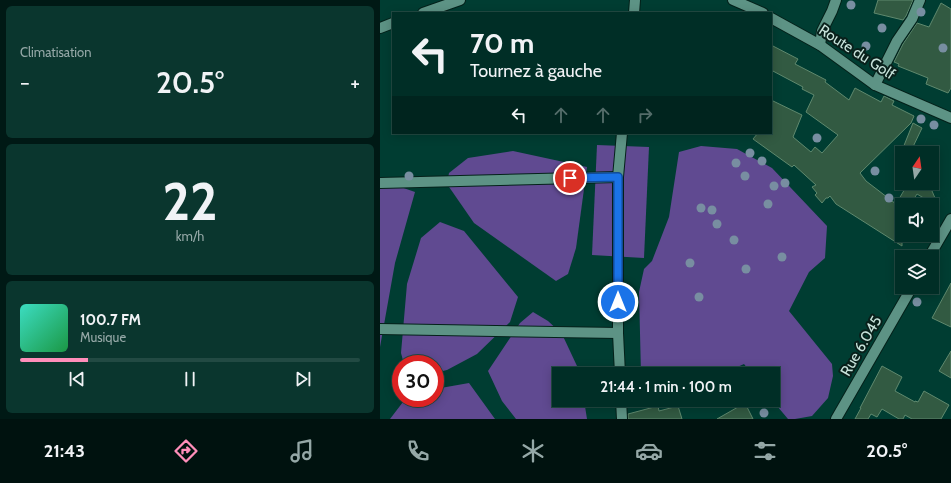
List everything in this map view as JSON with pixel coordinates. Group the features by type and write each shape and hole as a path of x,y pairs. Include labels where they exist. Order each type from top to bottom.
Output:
{"street":[{"path":"426,12 460,0"},
{"path":"634,12 635,0"},
{"path":"733,0 761,12"},
{"path":"820,45 822,31 836,0"},
{"path":"875,85 897,42 912,20 920,0"},
{"name":"Route du Golf","path":"772,19 820,45 875,85 951,118"},
{"path":"380,28 392,23"},
{"path":"620,367 618,333 618,177 622,134"},
{"path":"380,183 618,177"},
{"path":"933,250 951,219"},
{"name":"Rue 6.045","path":"836,419 908,294"},
{"path":"380,329 618,333"},
{"path":"621,407 622,419"}],"shaded area":[{"path":"597,145 649,147 644,258 592,255"},
{"path":"701,146 737,149 772,168 827,226 825,258 809,272 789,311 832,364 833,376 828,398 812,416 788,419 778,407 780,407 780,367 746,367 744,364 737,367 641,367 639,292 644,269 652,261 669,217 679,152"},
{"path":"513,151 587,167 576,248 568,274 556,281 474,223 447,184 449,173 468,158"},
{"path":"392,184 415,192 395,263 380,347 380,186"},
{"path":"440,222 464,231 518,297 510,322 477,354 444,371 444,355 402,355 401,353 407,284 421,238"},
{"path":"533,312 548,321 562,334 577,367 552,367 552,407 585,407 587,419 516,419 502,401 488,371 520,323"},
{"path":"469,383 495,419 390,419 399,407 444,407 444,387"}],"building":[{"path":"878,0 913,0 903,20 874,13"},
{"path":"941,3 951,9 951,88 948,93 926,84 928,78 898,66 899,64 894,62 903,44 917,23 929,27"},
{"path":"772,46 798,59 795,64 826,80 825,82 849,100 855,88 881,102 884,96 894,101 892,105 914,116 911,123 860,173 866,181 895,203 895,242 836,204 830,196 822,203 815,195 817,193 812,187 816,185 794,165 792,167 753,139 757,134 772,134 772,100 802,115 793,137 811,152 815,147 822,153 838,135 806,112 814,95 802,89 803,87 772,71"},
{"path":"913,123 922,128 913,146 904,146"},
{"path":"904,190 933,190 935,198 924,198 917,194 914,198 900,198"},
{"path":"896,242 902,242 902,246"},
{"path":"951,283 951,327 932,318"},
{"path":"951,351 951,378 939,371"},
{"path":"882,366 902,377 895,391 915,402 918,402 924,391 949,405 941,419 912,419 905,415 903,419 899,419 882,409 877,417 871,414 868,419 855,419"},
{"path":"654,407 658,407 659,411 678,407 682,419 628,419 628,414"},
{"path":"738,407 747,407 753,419 717,419"}],"route":[{"path":"570,178 618,177 618,302"}]}
